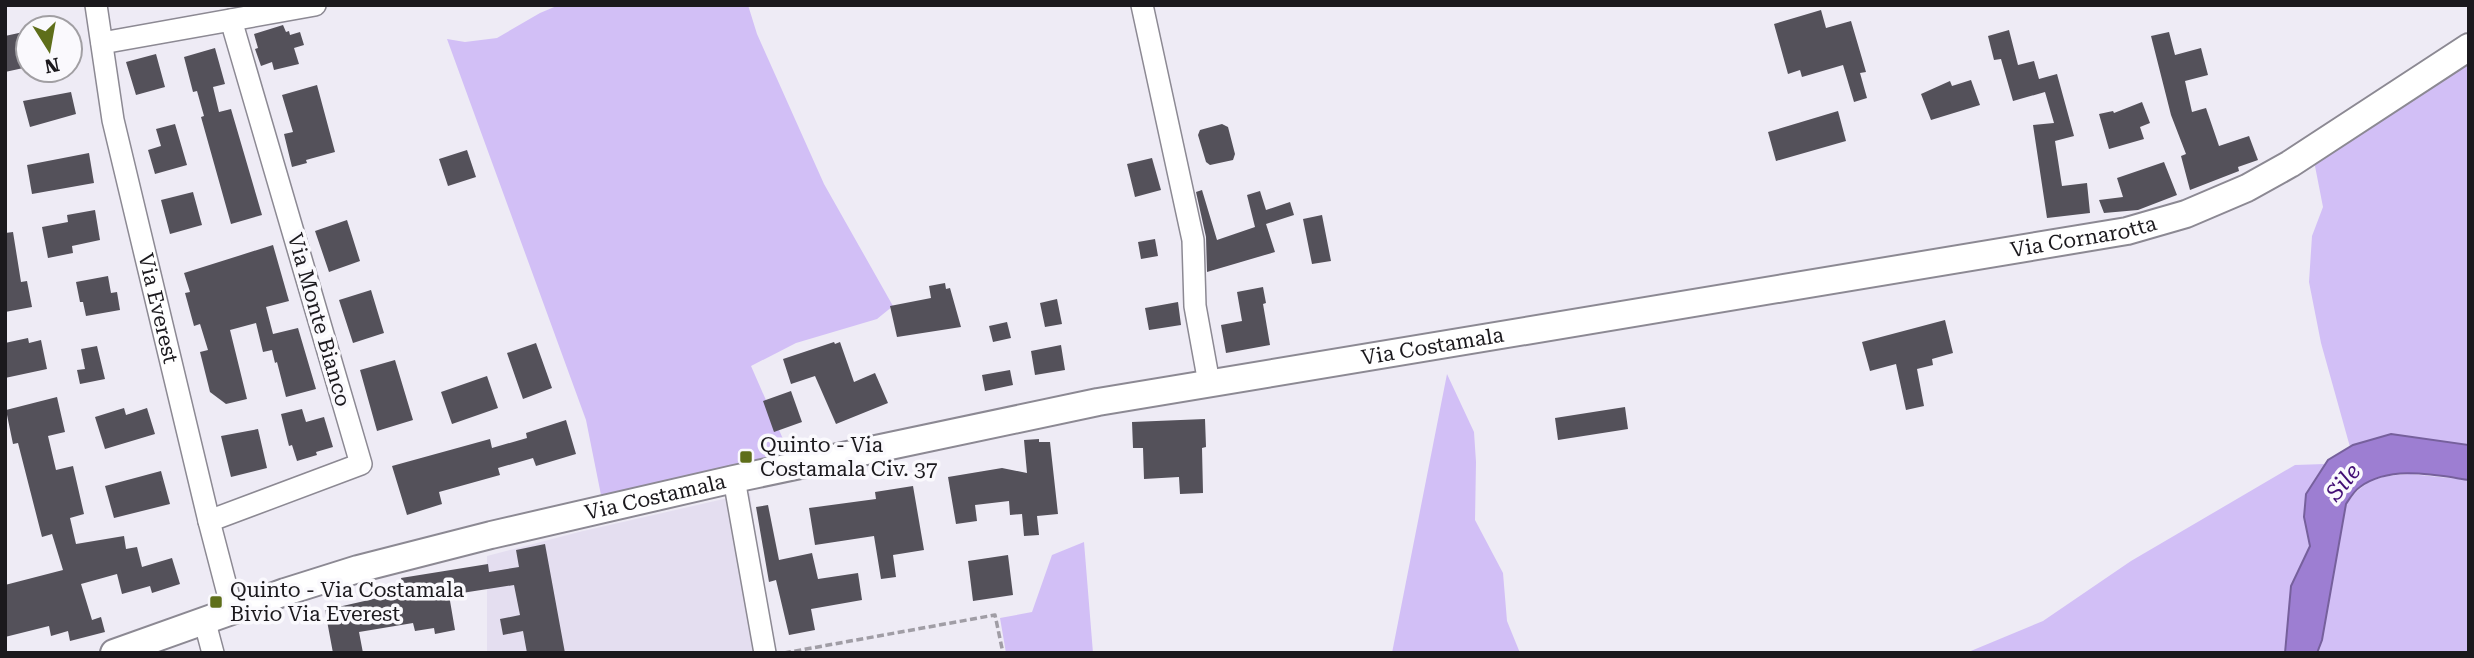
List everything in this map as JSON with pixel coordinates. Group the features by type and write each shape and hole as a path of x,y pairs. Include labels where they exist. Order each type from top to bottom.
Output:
{"main road":[{"name":"Via Cornarotta","path":"1656,310 2127,231 2186,215 2247,188 2290,164 2469,47"},
{"name":"Via Costamala","path":"114,653 232,609 358,569 464,541 734,479 1098,402 1656,310"}],"street":[{"name":"Via Everest","path":"96,5 113,120 232,609"},
{"path":"102,43 315,5"},
{"path":"1142,5 1193,240 1195,306 1209,383"},
{"name":"Via Monte Bianco","path":"209,521 361,464 231,20"},
{"path":"734,479 765,653"},
{"path":"204,619 213,653"}],"path":[{"path":"784,653 995,615 1003,653"}],"shaded area":[{"path":"559,5 748,5 757,34 824,184 893,306 877,319 796,343 751,366 790,455 601,495 586,420 447,39 465,42 497,38"},
{"path":"2469,58 2469,445 2391,434 2350,447 2321,343 2309,282 2312,236 2323,207 2314,161"},
{"path":"1447,374 1474,432 1475,520 1503,573 1507,621 1520,653 1392,653"},
{"path":"2325,464 2306,494 2304,517 2310,546 2291,586 2285,653 1966,653 2043,621 2131,561 2295,465"},
{"path":"2410,474 2469,480 2469,653 2317,653 2322,639 2346,504 2360,489 2374,480"},
{"path":"750,493 771,653 487,653 487,556"},
{"path":"1084,542 1093,653 1006,653 1000,618 1032,612 1052,555"}],"water":[{"name":"Sile","path":"2391,434 2469,445 2469,480 2427,474 2399,474 2372,480 2356,490 2346,504 2322,640 2317,653 2285,653 2291,586 2310,546 2304,517 2306,494 2328,460 2353,445"}],"building":[{"path":"1821,10 1826,28 1851,21 1866,72 1860,73 1867,98 1854,102 1843,65 1802,77 1800,70 1788,74 1774,24"},
{"path":"283,25 290,35 300,32 304,45 294,48 299,64 274,70 272,62 261,66 255,49 258,48 254,34"},
{"path":"2009,30 2018,65 2034,61 2039,79 2057,74 2074,136 2055,141 2062,186 2087,183 2090,213 2047,218 2033,125 2054,123 2045,92 2013,101 2001,59 1994,60 1988,36"},
{"path":"2169,32 2175,55 2201,48 2208,75 2185,81 2192,112 2206,108 2219,146 2249,136 2258,160 2238,167 2239,171 2190,190 2181,156 2186,154 2171,115 2151,36"},
{"path":"14,34 14,70 5,72 5,36"},
{"path":"215,48 225,84 213,87 219,112 231,109 262,215 231,224 201,117 204,116 197,91 193,92 184,57"},
{"path":"156,54 165,87 136,95 126,62"},
{"path":"1971,80 1980,105 1931,120 1921,94 1950,81 1952,86"},
{"path":"317,85 335,152 292,167 284,134 293,132 282,95"},
{"path":"71,92 76,114 30,127 23,101"},
{"path":"2142,102 2150,123 2140,127 2144,139 2109,149 2099,114 2114,113"},
{"path":"1838,111 1846,141 1776,161 1768,132"},
{"path":"175,124 187,165 155,174 148,150 161,146 156,129"},
{"path":"1222,124 1228,127 1235,154 1233,160 1210,165 1206,162 1198,135 1200,130"},
{"path":"467,150 476,177 448,186 439,159"},
{"path":"89,153 94,183 32,194 27,165"},
{"path":"1152,158 1161,190 1135,197 1127,164"},
{"path":"2164,162 2177,195 2138,210 2104,213 2099,200 2123,197 2117,178"},
{"path":"1202,190 1217,240 1255,227 1247,195 1260,191 1266,210 1290,202 1294,215 1266,224 1275,252 1207,272 1206,237 1196,192"},
{"path":"193,192 202,225 170,234 161,200"},
{"path":"95,210 100,240 72,246 73,253 48,258 42,227 68,222 67,215"},
{"path":"1322,215 1331,261 1312,264 1303,219"},
{"path":"347,220 360,261 329,272 315,231"},
{"path":"13,232 21,282 27,281 32,307 5,312 5,233"},
{"path":"1155,239 1158,256 1141,259 1138,242"},
{"path":"273,245 289,301 266,307 273,334 298,328 316,389 286,397 277,362 275,363 272,350 263,352 256,323 230,330 247,399 226,404 210,392 200,352 208,350 200,324 194,326 185,293 190,292 184,273"},
{"path":"108,276 111,293 117,292 120,310 86,316 76,282"},
{"path":"945,283 946,289 950,288 961,327 897,337 890,306 931,298 929,286"},
{"path":"1263,287 1270,345 1226,353 1221,325 1242,321 1237,292"},
{"path":"371,290 384,333 353,343 339,300"},
{"path":"1057,299 1062,324 1045,327 1040,303"},
{"path":"1178,302 1181,325 1149,330 1145,308"},
{"path":"1945,320 1953,353 1932,359 1933,365 1917,369 1924,406 1906,410 1896,364 1870,371 1862,342"},
{"path":"1007,322 1011,338 993,342 989,326"},
{"path":"28,338 29,343 41,340 47,369 5,378 5,343"},
{"path":"840,342 854,382 875,373 888,403 836,424 815,376 791,384 783,359"},
{"path":"536,343 552,388 523,399 507,353"},
{"path":"1061,345 1065,370 1035,375 1031,351"},
{"path":"97,346 105,379 80,384 77,370 85,369 81,349"},
{"path":"395,360 413,420 377,431 360,370"},
{"path":"1010,370 1013,385 985,391 982,375"},
{"path":"487,376 498,408 452,424 441,392"},
{"path":"791,391 802,422 774,432 763,401"},
{"path":"57,397 65,432 48,436 56,470 73,466 84,514 70,518 76,544 124,536 126,549 137,547 142,567 172,558 180,584 152,593 150,586 122,594 117,574 81,584 92,620 101,617 105,632 70,641 68,631 51,636 49,626 5,637 5,585 63,570 52,534 42,537 18,443 13,444 6,410"},
{"path":"1625,407 1628,429 1558,440 1555,418"},
{"path":"124,408 126,415 147,408 155,434 105,449 95,417"},
{"path":"302,409 306,422 324,417 333,447 297,461 292,445 289,446 281,414"},
{"path":"1205,419 1206,447 1202,448 1203,493 1180,494 1179,477 1144,479 1143,448 1133,448 1132,422"},
{"path":"566,420 576,454 536,466 533,458 498,468 500,475 439,492 442,504 407,515 392,466 490,439 492,448 527,438 526,433"},
{"path":"258,429 267,468 231,477 221,436"},
{"path":"1039,439 1039,442 1050,442 1058,514 1037,516 1039,535 1024,536 1022,514 1010,515 1009,501 975,505 977,521 956,524 948,477 1002,468 1027,473 1024,440"},
{"path":"161,471 170,504 114,518 105,486"},
{"path":"913,486 924,550 893,555 896,577 881,579 874,536 815,545 809,508 876,499 875,492"},
{"path":"768,505 779,560 812,553 818,579 858,573 862,600 811,609 815,630 789,635 776,580 769,582 756,507"},
{"path":"545,544 565,653 527,653 523,631 503,635 500,619 520,615 514,585 449,595 455,630 435,634 434,628 415,631 413,623 359,632 363,653 333,653 325,610 404,592 401,578 488,564 489,572 519,567 516,550"},
{"path":"1008,555 1013,595 973,601 968,561"}],"place":[{"name":"Quinto - Via Costamala Civ. 37","path":"746,457"},
{"name":"Quinto - Via Costamala Bivio Via Everest","path":"216,602"}]}
